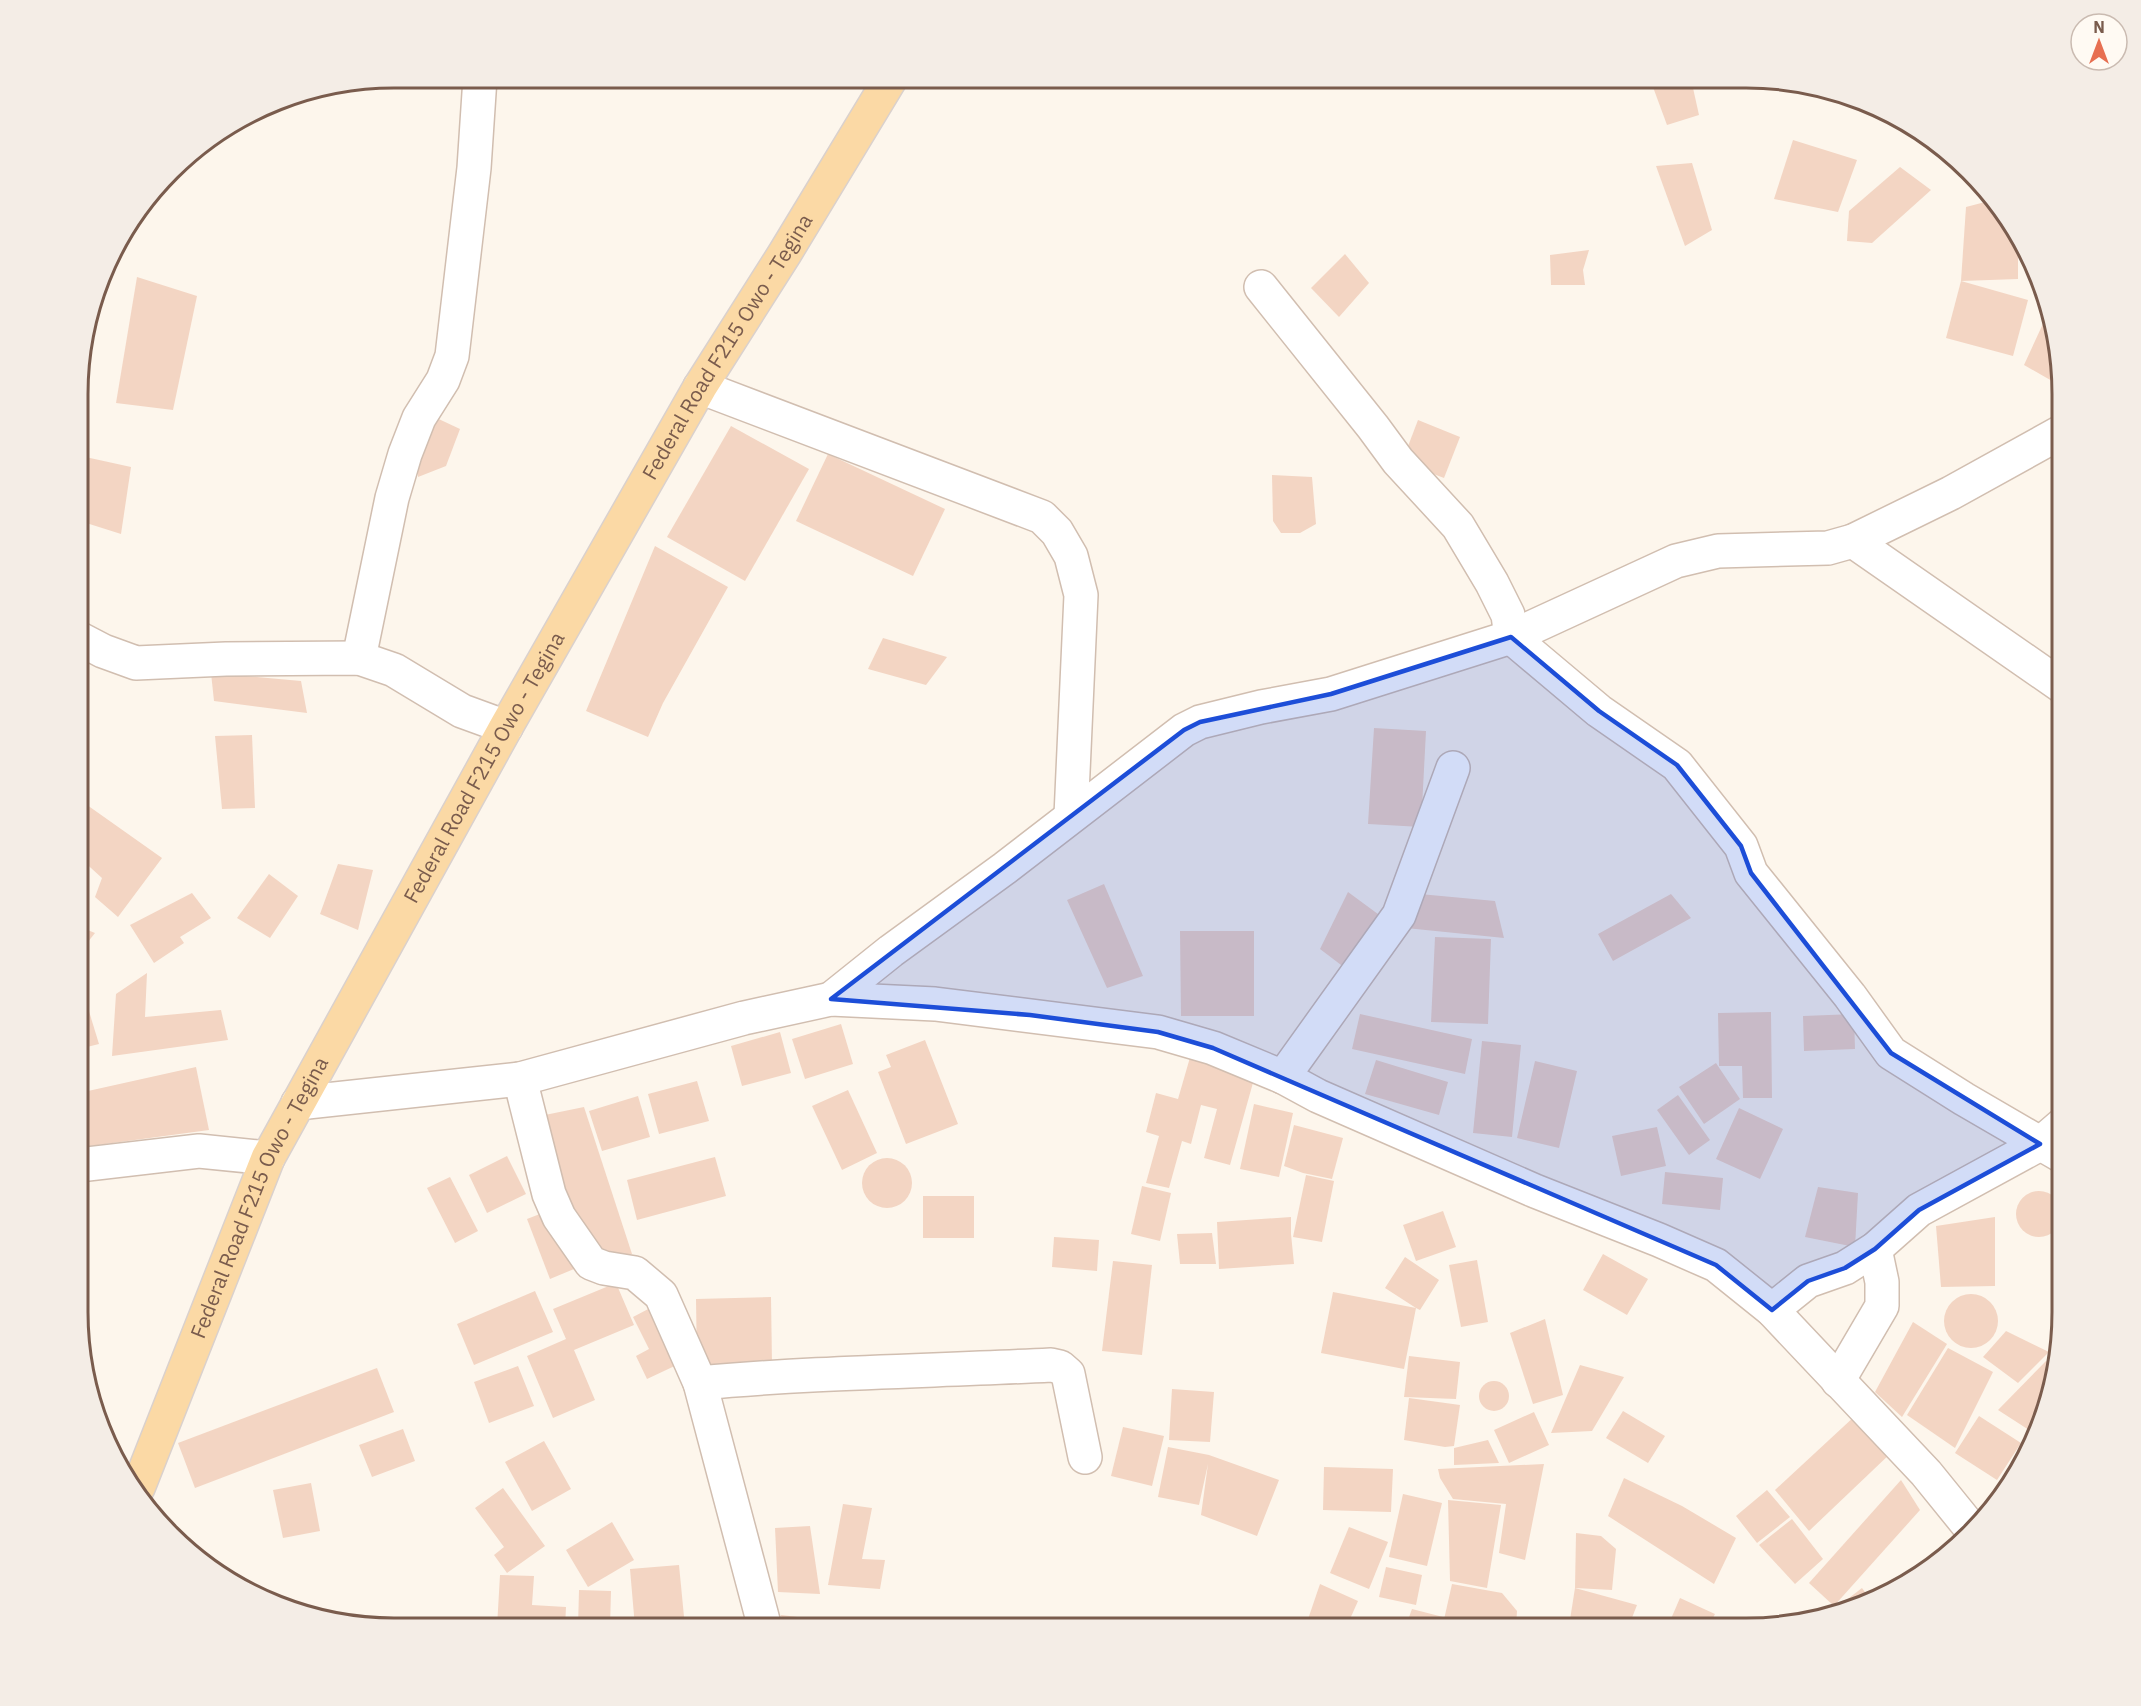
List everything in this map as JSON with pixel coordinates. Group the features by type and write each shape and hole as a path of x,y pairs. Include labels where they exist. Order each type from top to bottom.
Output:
{"main road":[{"name":"Federal Road F215 Owo - Tegina","path":"140,1482 268,1158 506,727 700,387 885,88"}],"street":[{"path":"359,658 392,498 405,454 419,418 443,380 452,356 474,168 479,88"},
{"path":"1261,287 1398,461 1458,526 1508,615 1511,637 1599,711 1677,765 1742,846 1750,873 1850,996 1892,1053 2052,1139"},
{"path":"700,387 1042,517 1057,532 1071,556 1081,594 1071,816"},
{"path":"831,999 1184,729 1200,722 1261,707 1331,694 1511,637 1676,561 1718,551 1828,548 1853,541 1951,493 2052,437"},
{"path":"1853,541 2052,679"},
{"path":"88,643 136,663 359,658 394,670 462,711 506,727"},
{"path":"1283,1077 1399,915 1453,768"},
{"path":"298,1103 520,1079 744,1018 831,999 935,1004 1158,1032 1213,1048 1283,1077 1340,1106 1535,1191 1659,1240 1716,1266 1772,1310 1926,1473 1967,1524"},
{"path":"520,1079 549,1194 559,1217 591,1263 604,1268 635,1273 661,1295 700,1383 762,1618"},
{"path":"1772,1310 1808,1281 1845,1268 1875,1249 1919,1210 2052,1143"},
{"path":"88,1165 199,1151 268,1158"},
{"path":"1838,1381 1882,1306 1882,1282 1875,1249"},
{"path":"700,1383 754,1378 1052,1365 1060,1367 1068,1374 1085,1457"}],"highlighted area":[{"path":"1511,637 1599,711 1677,765 1741,846 1751,873 1891,1053 2040,1144 1919,1210 1875,1249 1845,1268 1808,1281 1772,1310 1716,1265 1213,1048 1158,1032 1030,1015 831,999 1184,730 1200,722 1331,694"}],"building":[{"path":"1653,88 1693,88 1699,115 1667,125"},
{"path":"1793,140 1857,160 1838,212 1774,199"},
{"path":"1692,163 1712,230 1685,246 1656,166"},
{"path":"1900,167 1931,190 1872,243 1847,241 1849,211"},
{"path":"1984,202 2001,224 2018,253 2018,279 1961,281 1966,207"},
{"path":"1589,250 1583,270 1585,285 1551,285 1550,255"},
{"path":"1345,254 1369,283 1339,317 1311,288"},
{"path":"137,277 197,296 173,410 116,403"},
{"path":"1961,281 2028,300 2013,356 1946,338"},
{"path":"2044,322 2052,381 2024,365"},
{"path":"428,414 460,429 446,466 418,477 417,441"},
{"path":"1418,420 1460,437 1444,478 1402,462"},
{"path":"731,426 809,469 745,581 667,537"},
{"path":"828,454 945,509 913,576 796,521"},
{"path":"88,458 131,467 121,534 88,524"},
{"path":"1272,475 1312,477 1316,524 1300,533 1281,533 1273,521"},
{"path":"655,546 728,587 663,703 648,737 586,711"},
{"path":"883,638 947,657 926,685 868,669"},
{"path":"211,673 301,681 307,713 214,701"},
{"path":"1374,728 1426,731 1421,827 1368,824"},
{"path":"252,735 255,808 222,809 215,736"},
{"path":"88,806 162,858 118,917 95,897 102,878 88,865"},
{"path":"338,864 373,870 358,930 320,914"},
{"path":"269,874 298,896 270,938 237,918"},
{"path":"1104,884 1143,976 1107,988 1067,900"},
{"path":"1348,892 1382,917 1349,971 1320,949"},
{"path":"192,893 211,918 180,937 184,943 154,963 130,925"},
{"path":"1409,893 1495,901 1504,938 1406,928"},
{"path":"1671,894 1691,918 1613,961 1598,934"},
{"path":"88,930 95,933 88,942"},
{"path":"1180,931 1254,931 1254,1016 1181,1016"},
{"path":"1435,937 1491,939 1488,1024 1431,1022"},
{"path":"147,973 145,1017 221,1010 228,1040 112,1056 116,994"},
{"path":"88,1008 99,1044 88,1047"},
{"path":"1771,1012 1772,1098 1743,1098 1742,1066 1719,1066 1718,1013"},
{"path":"1360,1014 1472,1039 1465,1074 1352,1049"},
{"path":"1854,1014 1855,1049 1804,1051 1803,1016"},
{"path":"841,1024 853,1064 805,1079 792,1039"},
{"path":"780,1032 791,1073 742,1086 731,1046"},
{"path":"925,1040 958,1124 906,1144 878,1072 891,1067 886,1055"},
{"path":"1482,1041 1521,1045 1512,1137 1473,1133"},
{"path":"1191,1054 1256,1072 1230,1165 1204,1158 1217,1109 1201,1105 1191,1144 1182,1141 1169,1188 1146,1183 1159,1136 1146,1132 1156,1093 1178,1099"},
{"path":"1376,1060 1448,1082 1439,1115 1365,1094"},
{"path":"1535,1061 1577,1071 1559,1148 1517,1138"},
{"path":"1716,1063 1740,1099 1704,1124 1679,1087"},
{"path":"196,1067 209,1130 88,1146 88,1091"},
{"path":"697,1081 709,1121 659,1134 648,1094"},
{"path":"848,1090 877,1153 842,1170 812,1106"},
{"path":"1678,1095 1710,1140 1689,1155 1657,1110"},
{"path":"638,1096 650,1137 602,1151 589,1111"},
{"path":"1254,1104 1293,1113 1279,1177 1240,1169"},
{"path":"584,1107 632,1254 594,1258 553,1188 540,1116"},
{"path":"1739,1108 1783,1129 1760,1179 1716,1159"},
{"path":"1294,1125 1343,1138 1332,1179 1284,1166"},
{"path":"1657,1127 1666,1166 1621,1176 1612,1136"},
{"path":"507,1156 526,1194 487,1213 469,1175"},
{"path":"715,1157 726,1196 637,1220 627,1180"},
{"path":"887,1158 896,1160 907,1169 912,1183 910,1192 901,1203 887,1208 878,1206 867,1197 862,1183 864,1174 873,1163"},
{"path":"1665,1172 1723,1178 1720,1210 1662,1204"},
{"path":"1306,1175 1334,1181 1322,1242 1293,1237"},
{"path":"450,1177 478,1231 455,1243 427,1188"},
{"path":"1142,1186 1171,1193 1160,1241 1131,1234"},
{"path":"1818,1187 1858,1193 1855,1247 1805,1237"},
{"path":"2039,1191 2052,1196 2052,1232 2039,1237 2030,1235 2018,1223 2016,1214 2018,1205 2030,1193"},
{"path":"923,1196 974,1196 974,1238 923,1238"},
{"path":"550,1210 574,1269 550,1279 527,1219"},
{"path":"1443,1211 1456,1247 1416,1261 1403,1225"},
{"path":"1291,1217 1294,1264 1219,1269 1217,1222"},
{"path":"1995,1217 1995,1286 1941,1287 1936,1226"},
{"path":"1212,1233 1216,1264 1180,1264 1177,1234"},
{"path":"1054,1237 1099,1240 1097,1271 1052,1267"},
{"path":"1603,1254 1648,1279 1627,1315 1583,1290"},
{"path":"1405,1257 1439,1280 1420,1310 1385,1288"},
{"path":"1477,1260 1488,1322 1461,1327 1449,1265"},
{"path":"1113,1261 1152,1265 1142,1355 1102,1351"},
{"path":"616,1283 634,1325 574,1350 595,1400 553,1418 527,1356 566,1339 553,1309"},
{"path":"535,1291 553,1332 474,1365 457,1324"},
{"path":"1333,1292 1416,1308 1404,1369 1321,1353"},
{"path":"1966,1294 1976,1294 1986,1298 1994,1306 1998,1321 1994,1336 1986,1344 1976,1348 1966,1348 1956,1344 1948,1336 1944,1326 1944,1316 1948,1306 1956,1298"},
{"path":"771,1297 772,1364 697,1365 696,1299"},
{"path":"654,1306 681,1363 647,1379 636,1356 649,1349 633,1317"},
{"path":"1545,1319 1563,1395 1533,1404 1510,1333"},
{"path":"1913,1322 1947,1344 1902,1417 1875,1392"},
{"path":"2006,1331 2049,1352 2018,1383 1983,1357"},
{"path":"1948,1348 1993,1372 1955,1448 1907,1415"},
{"path":"1409,1356 1460,1362 1456,1399 1404,1397"},
{"path":"2046,1361 2048,1363 2042,1391 2029,1430 1998,1410"},
{"path":"1580,1365 1624,1377 1592,1431 1551,1433"},
{"path":"518,1366 534,1406 489,1423 474,1382"},
{"path":"377,1368 394,1412 195,1488 178,1443"},
{"path":"1494,1381 1505,1385 1509,1396 1505,1407 1494,1411 1483,1407 1479,1396 1483,1385"},
{"path":"1172,1389 1214,1392 1210,1442 1169,1440"},
{"path":"1409,1398 1460,1405 1454,1446 1445,1447 1404,1440"},
{"path":"1623,1411 1665,1436 1648,1463 1606,1438"},
{"path":"1534,1412 1549,1445 1509,1463 1494,1430"},
{"path":"1856,1415 1892,1452 1809,1531 1775,1490"},
{"path":"1979,1416 2021,1443 1997,1480 1955,1453"},
{"path":"1123,1427 1164,1436 1152,1486 1111,1476"},
{"path":"403,1429 415,1461 372,1477 359,1445"},
{"path":"1488,1440 1499,1463 1454,1465 1454,1448"},
{"path":"544,1441 571,1489 532,1511 505,1462"},
{"path":"1168,1447 1209,1455 1279,1480 1257,1536 1201,1515 1208,1464 1199,1505 1158,1497"},
{"path":"1544,1464 1525,1560 1499,1553 1506,1504 1453,1499 1440,1478 1438,1469"},
{"path":"1324,1467 1393,1469 1391,1512 1323,1510"},
{"path":"1624,1478 1682,1506 1736,1538 1714,1584 1608,1516"},
{"path":"1901,1480 1920,1510 1836,1604 1833,1605 1809,1583"},
{"path":"311,1483 320,1531 283,1538 273,1490"},
{"path":"503,1488 545,1546 507,1573 494,1555 504,1547 475,1508"},
{"path":"1767,1490 1790,1517 1757,1543 1736,1516"},
{"path":"1403,1494 1442,1503 1427,1566 1389,1557"},
{"path":"1448,1500 1501,1505 1487,1588 1450,1581"},
{"path":"843,1504 872,1508 862,1559 885,1560 880,1589 828,1585"},
{"path":"1792,1519 1823,1559 1795,1584 1759,1545"},
{"path":"612,1522 634,1560 588,1587 566,1550"},
{"path":"810,1526 820,1594 778,1592 775,1528"},
{"path":"1349,1527 1388,1542 1369,1589 1330,1573"},
{"path":"1576,1533 1601,1536 1616,1549 1612,1590 1575,1588"},
{"path":"679,1565 684,1618 634,1618 630,1569"},
{"path":"1386,1567 1422,1575 1416,1605 1379,1597"},
{"path":"500,1575 534,1576 532,1605 566,1607 565,1618 498,1618"},
{"path":"1320,1584 1358,1601 1350,1618 1308,1618"},
{"path":"1452,1584 1502,1593 1517,1611 1517,1618 1444,1618"},
{"path":"1575,1588 1637,1605 1632,1618 1570,1618"},
{"path":"1862,1588 1866,1593 1864,1594 1845,1601"},
{"path":"579,1590 611,1591 610,1618 578,1618"},
{"path":"1680,1598 1715,1614 1713,1618 1671,1618"},
{"path":"1412,1609 1443,1617 1443,1618 1409,1618"},
{"path":"781,1615 806,1618 781,1618"}]}
